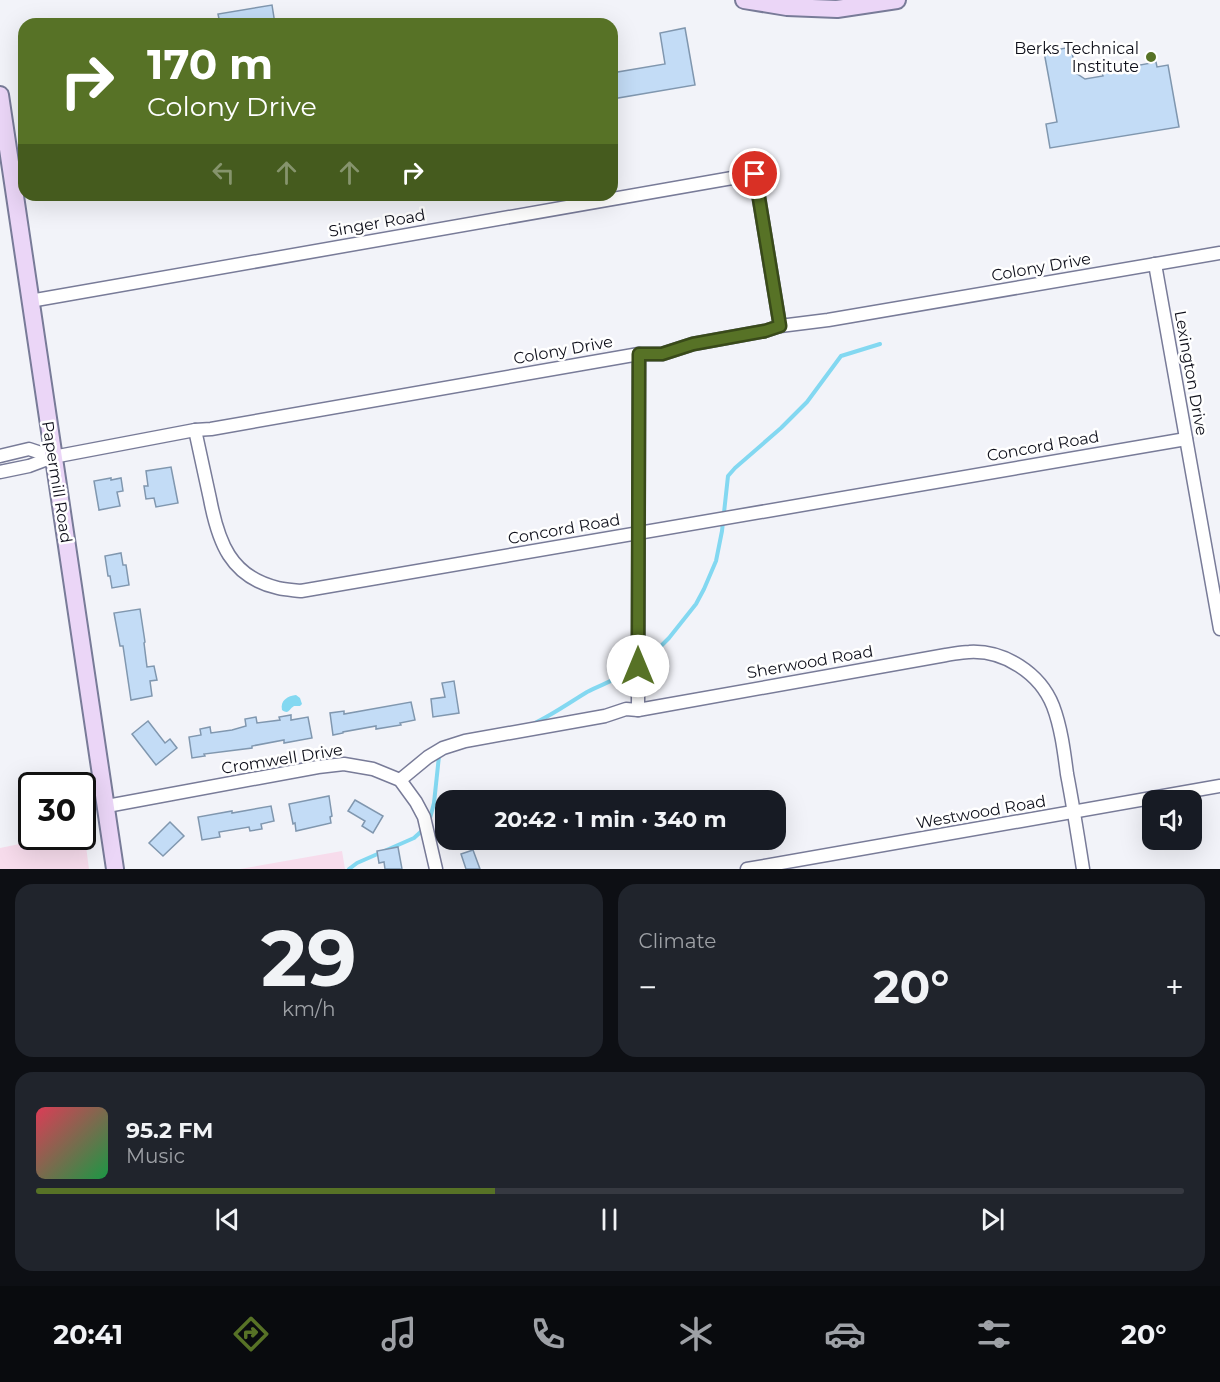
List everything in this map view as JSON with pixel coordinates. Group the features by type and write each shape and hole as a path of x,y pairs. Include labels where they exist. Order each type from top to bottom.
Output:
{"main road":[{"path":"744,0 787,8 837,9 897,0"},
{"name":"Papermill Road","path":"0,95 116,869"}],"street":[{"name":"Singer Road","path":"618,198 755,174 780,326"},
{"name":"Singer Road","path":"30,301 601,201"},
{"name":"Colony Drive","path":"0,472 29,466 53,457 195,430 639,354 662,354 693,344 765,331 780,326 828,320 1220,253"},
{"name":"Lexington Drive","path":"1155,264 1220,629"},
{"path":"638,710 639,354"},
{"name":"Concord Road","path":"195,430 215,526 232,560 250,576 264,584 302,591 1186,439"},
{"name":"Colony Drive","path":"0,456 29,449 53,457"},
{"name":"Sherwood Road","path":"400,780 428,757 443,748 465,741 605,716 626,709 638,710 946,655 970,652 990,654 1010,661 1025,670 1039,683 1053,705 1061,736 1083,869"},
{"name":"Cromwell Drive","path":"107,806 345,764 373,769 400,780"},
{"path":"400,780 424,818 436,869"},
{"name":"Westwood Road","path":"747,869 1220,786"}],"shaded area":[{"path":"18,844 18,850 86,850 89,869 0,869 0,848"},
{"path":"342,851 345,869 240,869"}],"water":[{"path":"296,695 302,704 294,706 288,712 282,710 285,699"}],"building":[{"path":"272,5 274,18 219,18 218,14"},
{"path":"685,28 695,85 618,98 618,72 665,64 660,33"},
{"path":"1071,47 1076,73 1085,79 1103,76 1102,72 1156,62 1157,67 1168,65 1179,127 1050,148 1046,124 1057,122 1044,52"},
{"path":"171,467 178,503 156,507 154,498 146,499 144,486 148,486 146,471"},
{"path":"111,478 111,480 121,478 123,491 117,492 120,506 99,510 94,481"},
{"path":"121,553 123,565 126,565 129,585 112,588 105,556"},
{"path":"140,609 147,667 154,666 157,680 150,681 152,696 131,700 123,646 120,646 114,613"},
{"path":"454,681 459,713 433,717 431,699 445,697 442,683"},
{"path":"411,702 415,720 400,723 401,725 376,729 376,726 333,735 330,713 344,711 344,714"},
{"path":"291,715 291,720 308,717 312,738 284,743 284,740 192,758 189,737 201,735 200,729 210,727 211,733 232,730 246,726 245,719 256,717 257,723 280,720 279,717"},
{"path":"148,721 165,743 170,739 177,748 156,765 132,734"},
{"path":"329,796 331,823 296,831 289,804"},
{"path":"355,800 383,816 373,833 362,826 365,821 348,811"},
{"path":"271,806 274,821 261,824 262,829 250,831 249,827 219,832 220,837 202,840 198,817"},
{"path":"170,822 184,836 163,856 149,843"},
{"path":"398,847 402,869 385,869 384,862 379,863 377,851"},
{"path":"473,850 480,869 466,869 461,854"}],"waterway":[{"path":"640,664 669,638 696,604 704,589 716,561 728,476 807,402 841,356 880,344"},
{"path":"533,724 587,692 634,668"},
{"path":"429,822 434,803 439,756"},
{"path":"349,869 357,863 414,838 425,828"}],"place":[{"name":"Berks Technical Institute","path":"1151,57"}],"route":[{"path":"638,666 639,354 662,354 683,346 765,331 780,326 755,174"}]}
